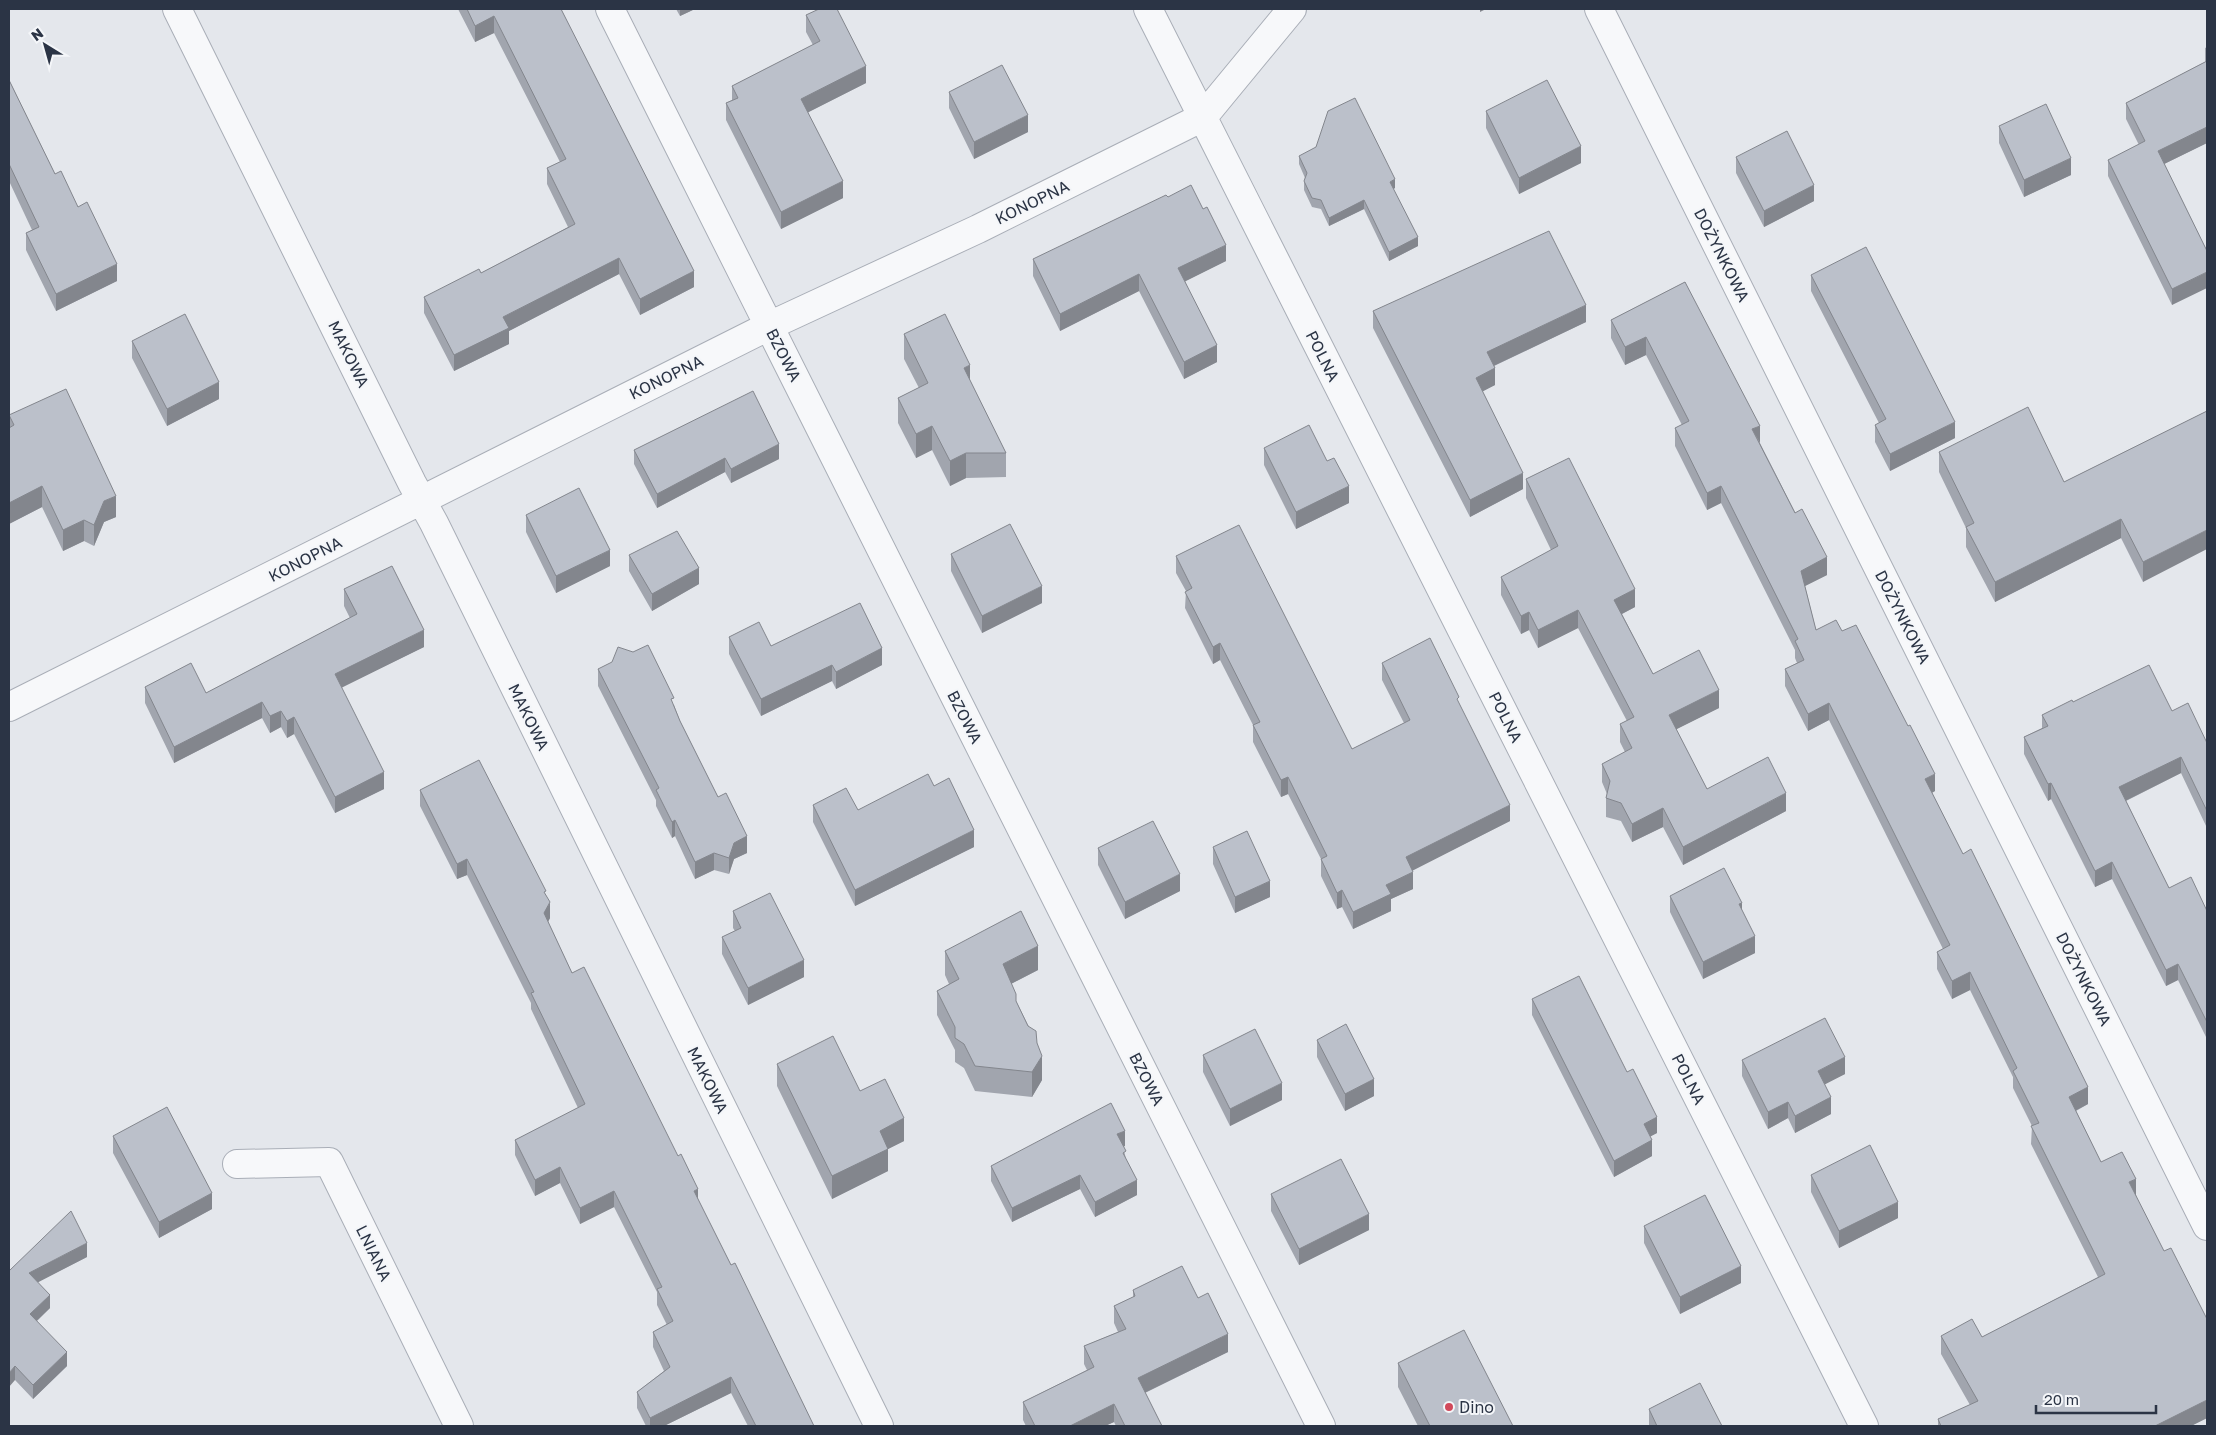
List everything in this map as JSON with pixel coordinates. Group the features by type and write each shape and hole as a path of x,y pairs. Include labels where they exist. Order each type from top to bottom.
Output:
{"street":[{"name":"MAKOWA","path":"177,9 879,1426"},
{"name":"BZOWA","path":"610,9 1321,1426"},
{"name":"POLNA","path":"1148,9 1864,1426"},
{"name":"KONOPNA","path":"9,707 769,326 978,229 1203,117 1292,9"},
{"name":"DOŻYNKOWA","path":"1599,9 2207,1226"},
{"name":"LNIANA","path":"237,1164 329,1162 459,1426"}],"building":[{"path":"467,9 561,9 694,271 640,299 619,258 503,317 509,328 454,355 424,297 479,269 481,273 575,224 547,168 566,159 494,16 475,26"},
{"path":"819,9 837,9 866,66 801,99 843,181 781,212 726,103 738,98 732,86 820,41 806,15"},
{"path":"2207,61 2207,127 2158,151 2207,251 2207,272 2172,289 2108,160 2145,141 2126,103"},
{"path":"1002,65 1028,115 974,142 949,92"},
{"path":"9,80 55,174 61,171 78,207 87,202 117,264 56,294 26,233 39,227 9,164"},
{"path":"1547,80 1581,146 1519,178 1486,111"},
{"path":"1355,98 1395,179 1390,182 1418,237 1389,252 1364,200 1329,218 1321,200 1312,198 1304,181 1307,173 1299,156 1316,147 1328,111"},
{"path":"2046,104 2071,158 2024,180 1999,126"},
{"path":"1787,131 1814,185 1764,211 1736,157"},
{"path":"1191,185 1203,209 1207,207 1226,245 1178,268 1217,345 1184,362 1139,274 1060,314 1033,259 1166,195 1168,197"},
{"path":"1549,231 1586,305 1487,352 1495,368 1476,378 1523,473 1470,500 1373,311"},
{"path":"1866,247 1955,422 1890,454 1875,425 1886,419 1811,275"},
{"path":"1685,282 1760,426 1752,429 1795,513 1802,509 1827,557 1801,571 1816,630 1836,620 1842,631 1856,625 1935,774 1925,779 1963,854 1971,849 2088,1087 2069,1097 2101,1162 2122,1152 2136,1179 2129,1182 2164,1251 2171,1248 2207,1319 2207,1400 2155,1426 1941,1426 1938,1419 1978,1401 1941,1336 1972,1319 1982,1337 2105,1274 2031,1126 2039,1123 2013,1071 2017,1068 1970,972 1952,981 1937,952 1950,945 1829,703 1808,714 1785,669 1804,660 1795,641 1798,639 1721,486 1707,493 1675,428 1689,421 1646,337 1625,347 1611,320"},
{"path":"185,314 219,382 167,409 132,341"},
{"path":"945,314 970,365 964,368 1006,453 966,453 950,461 932,426 916,434 898,398 928,383 904,334"},
{"path":"66,389 116,496 104,501 94,525 84,520 63,530 42,486 9,503 9,428 14,425 9,415"},
{"path":"753,391 779,444 731,469 725,458 657,494 634,450"},
{"path":"2028,407 2064,482 2207,411 2207,530 2143,562 2121,519 1995,582 1966,527 1974,523 1939,452"},
{"path":"1309,425 1327,461 1334,458 1349,486 1296,512 1264,448"},
{"path":"1569,458 1635,589 1614,600 1653,674 1699,650 1719,690 1669,715 1707,789 1768,757 1786,793 1683,847 1663,808 1632,824 1621,803 1606,798 1610,781 1602,764 1632,748 1620,724 1634,717 1578,610 1538,630 1529,612 1521,616 1501,577 1558,546 1526,479"},
{"path":"579,488 610,550 556,576 526,515"},
{"path":"1010,524 1042,586 982,616 951,554"},
{"path":"1239,525 1352,749 1410,720 1382,663 1430,638 1459,697 1457,699 1510,805 1406,857 1413,872 1386,885 1391,894 1353,912 1342,890 1337,893 1321,859 1327,856 1288,777 1281,780 1253,725 1260,722 1220,643 1213,647 1185,592 1192,588 1176,556"},
{"path":"677,531 699,568 652,594 629,555"},
{"path":"392,566 424,630 335,674 384,772 335,797 294,717 287,721 281,711 270,716 262,702 174,747 145,687 191,663 206,693 357,614 344,589"},
{"path":"860,603 882,648 836,672 832,665 761,699 729,637 759,622 771,646"},
{"path":"648,645 674,698 671,699 680,721 718,797 726,793 747,836 734,843 729,858 714,853 695,862 675,820 672,822 656,790 659,788 598,669 612,662 618,647 633,652"},
{"path":"2149,665 2172,711 2188,703 2207,743 2207,811 2181,757 2119,787 2169,888 2191,877 2207,911 2207,1022 2178,964 2166,970 2112,862 2095,871 2051,783 2048,784 2024,737 2048,726 2042,715"},
{"path":"479,760 546,891 544,892 550,902 544,913 572,973 584,967 678,1156 681,1154 698,1189 694,1191 731,1265 735,1263 814,1426 756,1426 731,1377 650,1418 637,1392 670,1367 653,1332 673,1321 657,1289 662,1287 614,1191 580,1208 560,1167 535,1180 515,1140 585,1104 531,993 534,992 467,859 457,864 420,790"},
{"path":"928,774 934,786 949,778 974,830 855,890 813,805 846,788 858,810"},
{"path":"1153,821 1180,874 1125,902 1098,848"},
{"path":"1247,831 1270,881 1235,897 1213,847"},
{"path":"1724,868 1742,903 1739,904 1755,936 1703,962 1670,896"},
{"path":"770,893 804,960 748,988 722,937 741,928 733,911"},
{"path":"1021,911 1038,946 1003,964 1016,994 1016,1001 1028,1026 1036,1031 1037,1043 1042,1056 1032,1072 975,1066 964,1044 955,1038 955,1027 937,991 959,979 945,951"},
{"path":"1579,976 1627,1072 1633,1069 1657,1117 1644,1124 1652,1140 1614,1161 1532,999"},
{"path":"1825,1018 1845,1057 1818,1071 1831,1097 1795,1116 1788,1102 1768,1112 1742,1060"},
{"path":"1346,1024 1374,1079 1345,1094 1317,1040"},
{"path":"1255,1029 1282,1083 1230,1109 1203,1055"},
{"path":"833,1036 860,1091 885,1079 904,1118 880,1131 888,1149 832,1176 777,1064"},
{"path":"1111,1103 1125,1131 1117,1134 1126,1151 1123,1153 1137,1180 1095,1202 1080,1175 1012,1208 991,1166"},
{"path":"167,1107 212,1193 159,1222 113,1136"},
{"path":"1870,1145 1898,1202 1839,1231 1811,1175"},
{"path":"1341,1159 1369,1214 1299,1249 1271,1194"},
{"path":"1705,1195 1741,1266 1680,1297 1644,1226"},
{"path":"71,1211 87,1243 29,1273 50,1295 30,1314 67,1352 33,1385 15,1366 9,1373 9,1271"},
{"path":"1182,1266 1198,1298 1208,1293 1228,1334 1138,1378 1162,1426 1125,1426 1114,1404 1070,1426 1035,1426 1023,1402 1094,1367 1084,1346 1126,1329 1114,1306 1135,1296 1133,1290"},
{"name":"Dino","path":"1464,1330 1513,1426 1430,1426 1398,1363"},
{"path":"1700,1383 1722,1426 1657,1426 1649,1409"}],"place":[{"name":"Dino","path":"1449,1407"}]}
